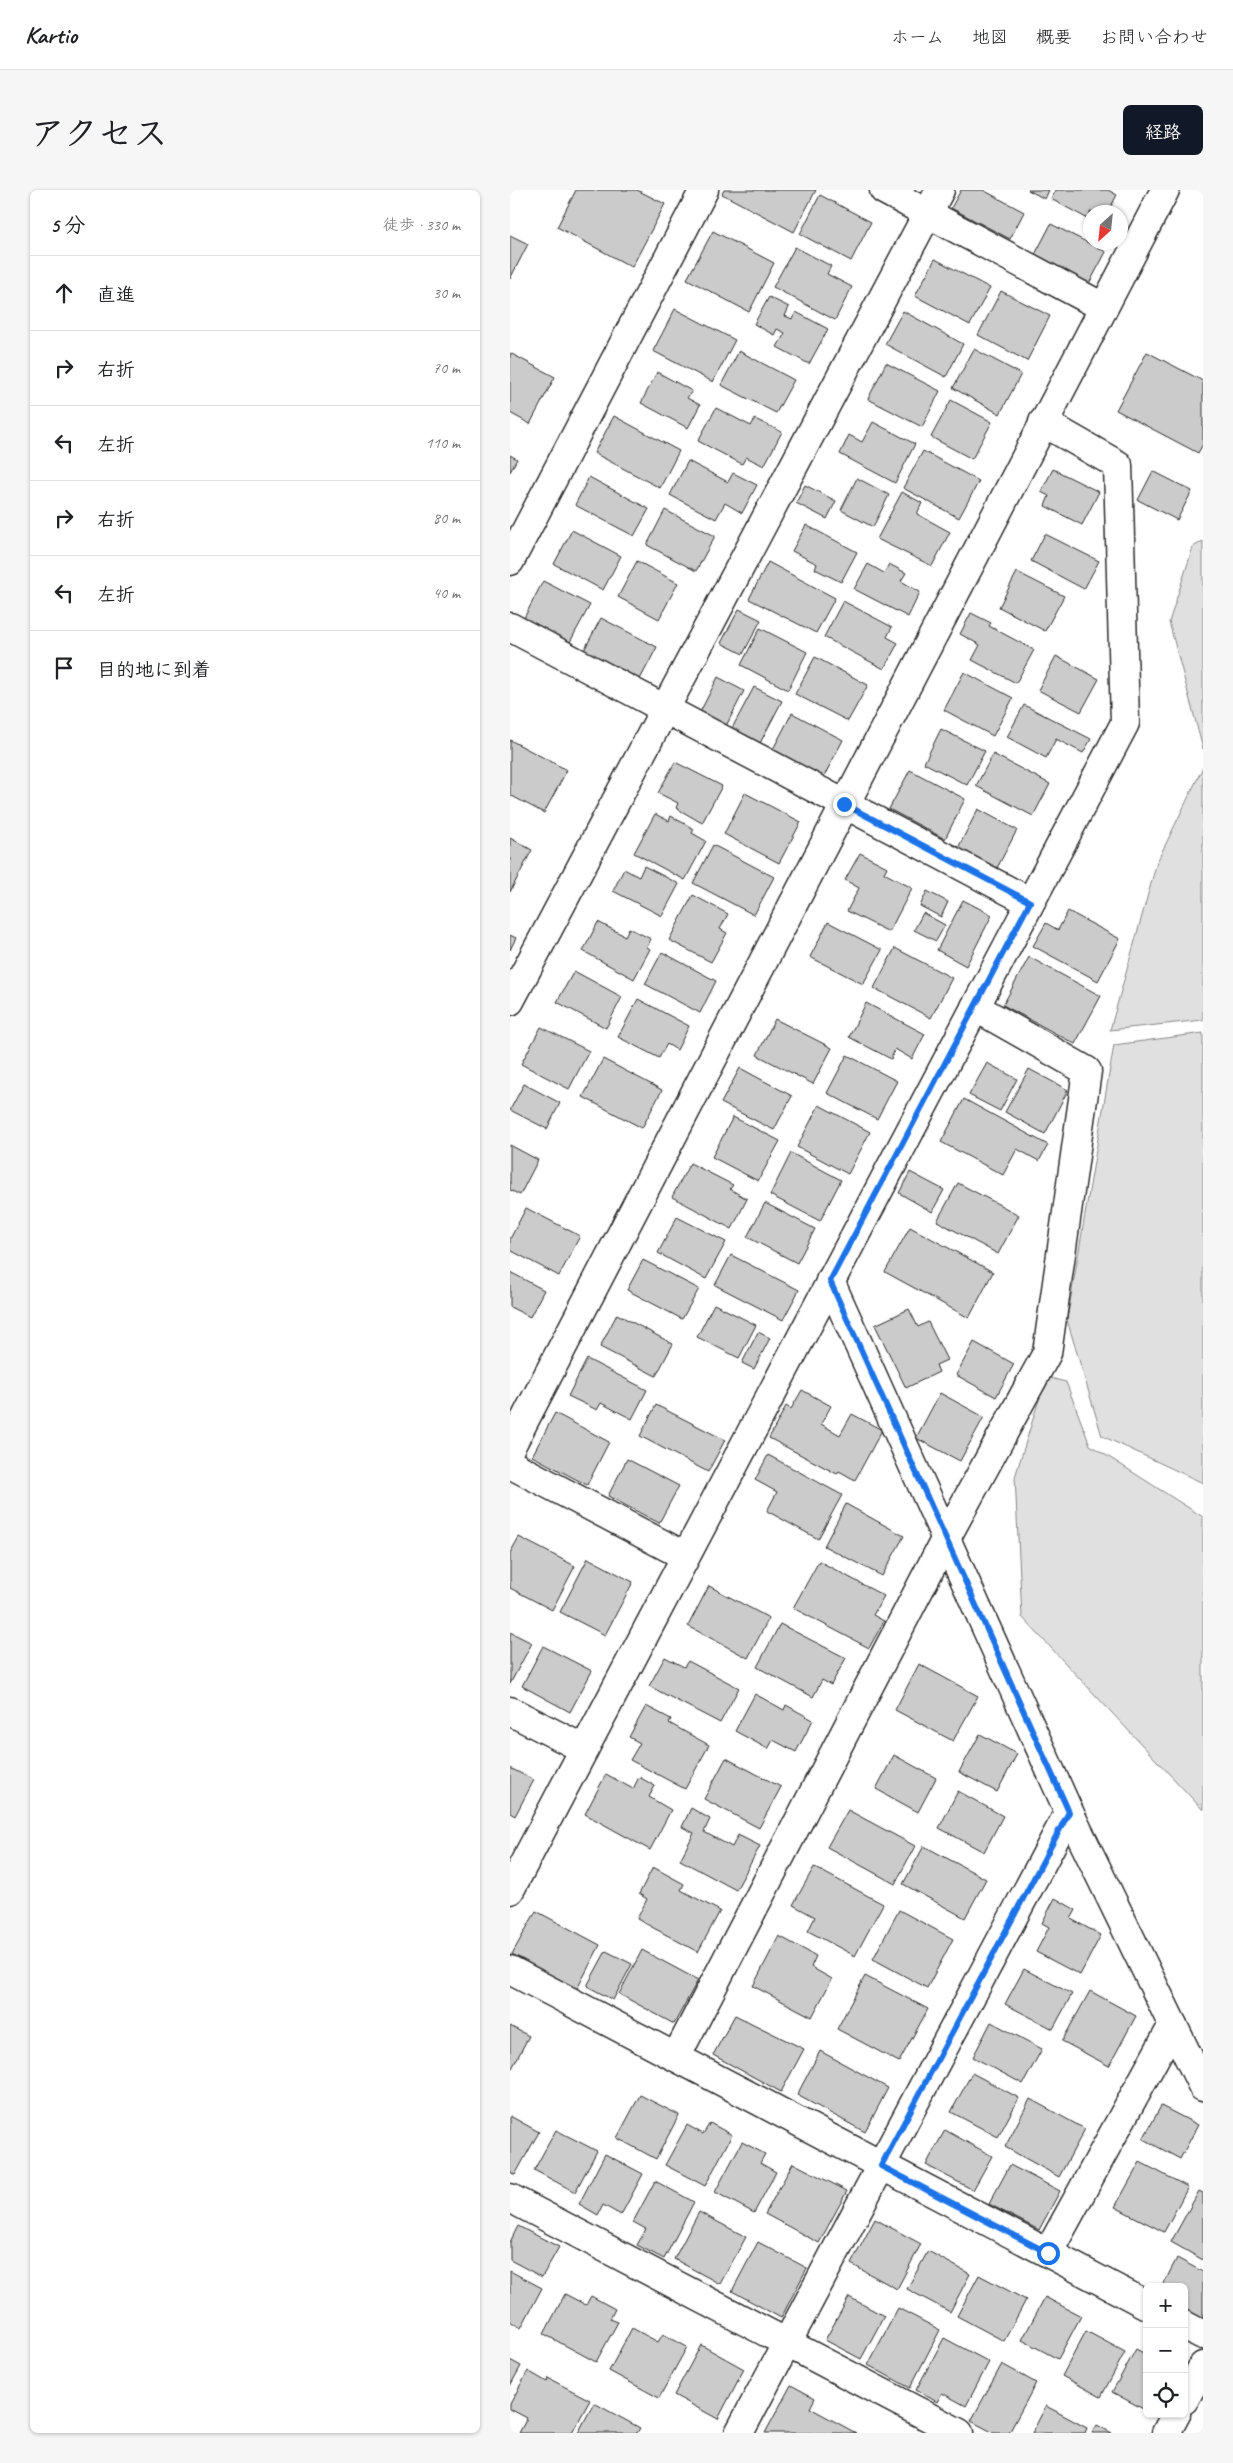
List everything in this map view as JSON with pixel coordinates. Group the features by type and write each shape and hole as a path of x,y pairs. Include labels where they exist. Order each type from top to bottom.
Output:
{"street":[{"path":"510,561 704,190"},
{"path":"884,190 934,202 1103,307"},
{"path":"510,1448 1165,190"},
{"path":"510,1001 934,202"},
{"path":"510,1890 1125,723 1118,465 1043,422"},
{"path":"510,628 1030,902"},
{"path":"676,2057 945,1540 1047,1353 1087,1070 975,1007"},
{"path":"830,1281 1069,1812 1203,2087"},
{"path":"510,1464 686,1556"},
{"path":"510,1711 584,1749"},
{"path":"739,2433 1069,1812"},
{"path":"510,1970 1143,2303"},
{"path":"1048,2253 1173,2026"},
{"path":"510,2198 959,2433"},
{"path":"1188,2327 1203,2335"},
{"path":"1188,2393 1203,2366"},
{"path":"1166,2433 1174,2418"}],"shaded area":[{"path":"1203,541 1203,749 1169,622 1193,547"},
{"path":"1203,767 1203,1020 1110,1030 1157,862"},
{"path":"1203,1033 1203,1483 1102,1436 1067,1320 1114,1045"},
{"path":"1046,1377 1066,1382 1090,1445 1203,1517 1203,1810 1022,1617 1015,1477"}],"building":[{"path":"576,190 637,190 665,204 632,267 557,227"},
{"path":"724,190 816,190 794,232 722,194"},
{"path":"961,190 983,190 1024,212 1010,239 951,208"},
{"path":"1028,190 1049,190 1045,199"},
{"path":"1056,190 1108,190 1117,195 1112,205 1083,205 1083,216 1051,199"},
{"path":"820,195 871,222 851,261 800,234"},
{"path":"1051,224 1083,240 1083,250 1102,250 1106,252 1084,293 1030,264"},
{"path":"713,231 774,263 749,312 687,279"},
{"path":"510,235 528,244 510,279"},
{"path":"795,247 831,266 827,274 852,287 835,320 773,287"},
{"path":"935,259 990,288 970,325 915,296"},
{"path":"1001,291 1050,316 1027,361 978,335"},
{"path":"769,297 789,307 785,316 792,319 796,312 828,329 809,364 777,347 785,333 777,329 774,335 754,324"},
{"path":"675,309 735,340 713,382 653,351"},
{"path":"903,311 963,344 946,377 885,344"},
{"path":"974,349 1021,374 1000,414 953,388"},
{"path":"739,351 794,380 776,413 721,385"},
{"path":"1147,352 1203,381 1203,444 1198,453 1116,410"},
{"path":"510,353 555,377 530,424 510,413"},
{"path":"886,363 940,391 922,427 868,399"},
{"path":"657,372 692,391 687,398 700,405 688,428 641,403"},
{"path":"951,400 992,422 972,459 931,437"},
{"path":"716,408 751,426 755,419 782,432 764,466 746,457 742,464 698,441"},
{"path":"614,416 679,451 660,488 594,453"},
{"path":"873,422 915,444 895,483 840,454 849,435 862,442"},
{"path":"923,451 979,481 959,518 903,488"},
{"path":"510,455 517,459 510,472"},
{"path":"688,461 728,482 733,473 757,485 742,513 725,503 716,519 670,495"},
{"path":"1053,469 1099,492 1082,525 1045,506 1049,496 1041,492"},
{"path":"1153,471 1192,491 1177,520 1138,500"},
{"path":"589,477 649,509 634,536 575,505"},
{"path":"857,478 889,495 873,527 841,510"},
{"path":"805,485 836,501 827,519 796,503"},
{"path":"902,492 922,503 917,514 950,532 932,566 877,539"},
{"path":"665,510 715,536 696,571 647,545"},
{"path":"806,525 857,552 841,582 815,569 817,564 792,551"},
{"path":"572,530 621,556 603,590 554,564"},
{"path":"1045,534 1099,561 1084,589 1031,561"},
{"path":"637,561 678,583 659,619 618,597"},
{"path":"768,562 835,598 816,633 749,599"},
{"path":"868,564 884,573 889,564 906,573 901,581 920,592 908,617 854,589"},
{"path":"1017,572 1064,596 1045,631 999,607"},
{"path":"543,581 590,605 570,642 524,618"},
{"path":"843,601 892,627 887,637 898,643 884,669 824,637"},
{"path":"739,609 761,620 743,654 721,643"},
{"path":"971,613 991,623 989,626 1034,650 1016,683 972,660 980,645 960,634"},
{"path":"601,618 657,647 637,685 581,656"},
{"path":"760,628 807,652 788,690 741,665"},
{"path":"1056,656 1099,679 1081,712 1038,690"},
{"path":"815,657 868,685 848,721 795,694"},
{"path":"964,672 1013,698 993,736 944,710"},
{"path":"718,677 744,691 726,726 700,712"},
{"path":"754,687 782,701 758,747 730,732"},
{"path":"1024,705 1091,739 1083,753 1056,739 1046,758 1007,737"},
{"path":"792,713 843,740 822,780 771,753"},
{"path":"941,729 985,751 967,785 924,763"},
{"path":"510,740 567,770 544,813 510,795"},
{"path":"993,754 1050,784 1033,816 976,786"},
{"path":"675,762 722,786 702,823 676,808 678,803 658,793"},
{"path":"910,770 965,799 945,839 889,809"},
{"path":"745,793 801,822 779,863 724,834"},
{"path":"978,809 1017,830 997,868 958,848"},
{"path":"655,814 669,821 671,816 694,829 692,833 706,841 685,880 634,853"},
{"path":"510,838 532,850 510,892"},
{"path":"713,845 774,877 754,915 693,883"},
{"path":"860,853 887,867 884,873 912,888 889,932 847,911 859,888 845,880"},
{"path":"644,866 679,884 662,916 613,891 624,869 639,877"},
{"path":"927,891 948,902 941,917 920,906"},
{"path":"693,895 728,914 720,929 727,933 711,962 669,940"},
{"path":"963,900 992,915 966,966 937,950"},
{"path":"1068,911 1120,939 1098,981 1033,946 1046,923 1058,930"},
{"path":"923,913 945,925 936,941 914,930"},
{"path":"598,922 625,936 629,928 651,939 647,947 650,949 634,979 583,951"},
{"path":"828,922 882,950 863,984 810,957"},
{"path":"510,935 516,938 510,950"},
{"path":"895,948 952,978 931,1018 874,988"},
{"path":"662,952 716,981 700,1013 645,984"},
{"path":"1029,957 1101,996 1075,1044 1003,1005"},
{"path":"574,971 622,997 606,1028 557,1002"},
{"path":"638,999 689,1026 677,1050 667,1044 659,1058 618,1037"},
{"path":"866,1003 925,1034 912,1059 895,1049 891,1059 849,1037"},
{"path":"775,1019 832,1048 813,1084 757,1055"},
{"path":"541,1027 589,1051 569,1089 521,1064"},
{"path":"847,1055 897,1081 877,1119 827,1093"},
{"path":"603,1059 662,1090 642,1128 583,1097"},
{"path":"987,1063 1017,1079 1000,1111 969,1095"},
{"path":"740,1068 792,1096 774,1130 721,1103"},
{"path":"1029,1069 1068,1090 1045,1134 1005,1112"},
{"path":"524,1084 560,1103 547,1129 510,1110"},
{"path":"964,1099 1048,1145 1039,1161 1017,1149 1003,1175 941,1142"},
{"path":"819,1105 870,1132 848,1174 797,1147"},
{"path":"733,1117 780,1141 758,1181 712,1157"},
{"path":"510,1145 538,1160 520,1195 510,1190"},
{"path":"791,1153 841,1180 820,1221 770,1195"},
{"path":"690,1163 733,1185 730,1189 747,1199 732,1229 672,1197"},
{"path":"910,1172 944,1190 932,1212 899,1193"},
{"path":"958,1183 1019,1215 998,1254 937,1221"},
{"path":"765,1203 815,1229 797,1263 747,1237"},
{"path":"526,1208 580,1236 559,1276 510,1250 510,1239"},
{"path":"677,1217 726,1242 706,1279 658,1253"},
{"path":"910,1227 993,1272 969,1318 885,1272"},
{"path":"731,1255 799,1290 783,1320 715,1285"},
{"path":"643,1260 699,1289 682,1319 627,1290"},
{"path":"510,1272 544,1290 530,1317 510,1307"},
{"path":"714,1304 756,1325 739,1358 697,1337"},
{"path":"909,1309 918,1327 928,1322 947,1360 936,1365 939,1372 906,1388 875,1325"},
{"path":"617,1314 673,1344 656,1376 600,1347"},
{"path":"758,1332 770,1338 754,1369 742,1363"},
{"path":"974,1342 1014,1364 996,1397 956,1375"},
{"path":"587,1359 647,1390 632,1419 601,1403 597,1410 568,1396"},
{"path":"802,1390 831,1406 821,1424 840,1435 852,1414 882,1430 855,1480 839,1471 837,1474 769,1438 786,1406 791,1409"},
{"path":"940,1393 984,1417 960,1461 916,1438"},
{"path":"656,1405 725,1440 708,1472 640,1436"},
{"path":"555,1413 609,1442 587,1485 532,1456"},
{"path":"768,1455 842,1495 818,1539 767,1511 777,1492 755,1480"},
{"path":"627,1459 679,1486 659,1523 608,1496"},
{"path":"846,1504 904,1536 882,1576 824,1546"},
{"path":"519,1537 575,1566 552,1610 510,1588 510,1553"},
{"path":"588,1558 633,1582 605,1635 560,1612"},
{"path":"819,1561 884,1596 873,1615 884,1621 869,1648 793,1608"},
{"path":"709,1586 769,1618 748,1658 688,1626"},
{"path":"780,1624 846,1658 831,1685 822,1680 813,1697 757,1667"},
{"path":"510,1632 532,1643 510,1684"},
{"path":"543,1646 592,1671 570,1712 522,1686"},
{"path":"665,1657 684,1667 688,1661 739,1688 720,1723 649,1686"},
{"path":"919,1664 978,1696 953,1741 895,1710"},
{"path":"755,1694 784,1710 786,1705 813,1720 796,1752 773,1740 768,1749 735,1731"},
{"path":"646,1706 671,1719 669,1723 709,1745 685,1789 630,1760 640,1743 629,1737"},
{"path":"980,1734 1017,1754 997,1792 959,1772"},
{"path":"894,1755 936,1778 918,1812 876,1789"},
{"path":"726,1758 781,1787 759,1828 704,1799"},
{"path":"510,1768 534,1780 515,1816 510,1813"},
{"path":"606,1774 633,1789 639,1777 655,1786 649,1797 671,1810 650,1850 585,1814"},
{"path":"958,1791 1003,1816 984,1852 939,1828"},
{"path":"691,1808 710,1819 704,1832 732,1847 738,1835 760,1846 736,1890 680,1860 694,1833 682,1827"},
{"path":"848,1810 915,1846 895,1884 827,1847"},
{"path":"924,1846 986,1879 965,1918 903,1884"},
{"path":"653,1867 684,1884 681,1890 720,1911 698,1952 637,1919 647,1899 639,1894"},
{"path":"814,1867 883,1904 855,1956 808,1931 815,1917 793,1905"},
{"path":"1055,1898 1076,1910 1071,1919 1101,1935 1080,1975 1036,1952 1049,1927 1042,1923"},
{"path":"899,1910 953,1939 927,1988 873,1959"},
{"path":"536,1911 600,1945 577,1989 512,1954"},
{"path":"779,1936 816,1956 811,1967 832,1979 812,2017 753,1986"},
{"path":"642,1950 698,1980 674,2024 619,1994"},
{"path":"606,1951 632,1964 613,2000 587,1986"},
{"path":"1024,1969 1072,1994 1053,2029 1005,2004"},
{"path":"865,1976 928,2009 899,2062 837,2029"},
{"path":"1090,1991 1136,2016 1109,2066 1062,2041"},
{"path":"735,2015 804,2049 781,2092 713,2055"},
{"path":"991,2022 1042,2049 1023,2084 973,2057"},
{"path":"510,2026 529,2036 510,2072"},
{"path":"820,2051 888,2088 865,2132 797,2095"},
{"path":"972,2073 1019,2098 998,2137 951,2112"},
{"path":"640,2095 679,2115 656,2159 617,2138"},
{"path":"1030,2099 1085,2129 1059,2177 1005,2147"},
{"path":"1161,2106 1198,2125 1180,2159 1143,2139"},
{"path":"510,2116 539,2132 515,2175 510,2172"},
{"path":"710,2123 732,2135 705,2186 665,2165 687,2125 703,2134"},
{"path":"556,2130 597,2151 575,2192 534,2170"},
{"path":"945,2130 992,2156 973,2190 926,2165"},
{"path":"742,2142 765,2154 760,2163 776,2172 754,2213 715,2192"},
{"path":"605,2154 643,2174 621,2215 603,2205 598,2215 579,2204"},
{"path":"1140,2162 1188,2187 1164,2232 1115,2207"},
{"path":"793,2163 847,2191 819,2243 765,2214"},
{"path":"1010,2165 1060,2191 1039,2230 989,2204"},
{"path":"655,2181 694,2202 664,2259 637,2245 646,2229 633,2222"},
{"path":"1199,2191 1203,2193 1203,2260 1171,2242"},
{"path":"699,2212 746,2237 720,2284 674,2259"},
{"path":"875,2219 921,2244 897,2289 851,2264"},
{"path":"518,2226 559,2247 542,2277 510,2260 510,2242"},
{"path":"758,2242 807,2268 781,2318 732,2291"},
{"path":"928,2251 970,2274 950,2312 907,2289"},
{"path":"1177,2258 1203,2272 1203,2319 1188,2311 1188,2283 1164,2283"},
{"path":"510,2271 542,2288 521,2328 510,2321"},
{"path":"979,2275 1026,2300 1004,2341 957,2316"},
{"path":"565,2294 586,2305 591,2296 615,2309 610,2319 618,2322 596,2362 544,2334"},
{"path":"849,2297 884,2316 861,2359 825,2340"},
{"path":"1045,2297 1081,2316 1058,2359 1022,2340"},
{"path":"898,2308 940,2330 910,2388 868,2365"},
{"path":"632,2328 658,2342 663,2334 687,2347 659,2398 609,2371"},
{"path":"1086,2331 1125,2352 1101,2397 1062,2376"},
{"path":"944,2338 989,2362 966,2406 942,2393 937,2402 916,2390"},
{"path":"701,2345 744,2369 718,2419 674,2395"},
{"path":"1136,2349 1143,2353 1143,2409 1112,2392"},
{"path":"510,2360 521,2366 510,2386"},
{"path":"1002,2364 1036,2383 1009,2433 994,2433 971,2421"},
{"path":"528,2371 547,2382 548,2378 590,2400 572,2433 519,2433 527,2418 510,2409 510,2404"},
{"path":"791,2385 815,2398 810,2408 856,2433 765,2433"},
{"path":"594,2403 640,2428 637,2433 578,2433"},
{"path":"1046,2406 1087,2428 1085,2433 1032,2433"},
{"path":"1097,2425 1112,2433 1092,2433"}],"route":[{"path":"844,804 1030,902 830,1281 1069,1812 881,2166 1048,2253"}]}
